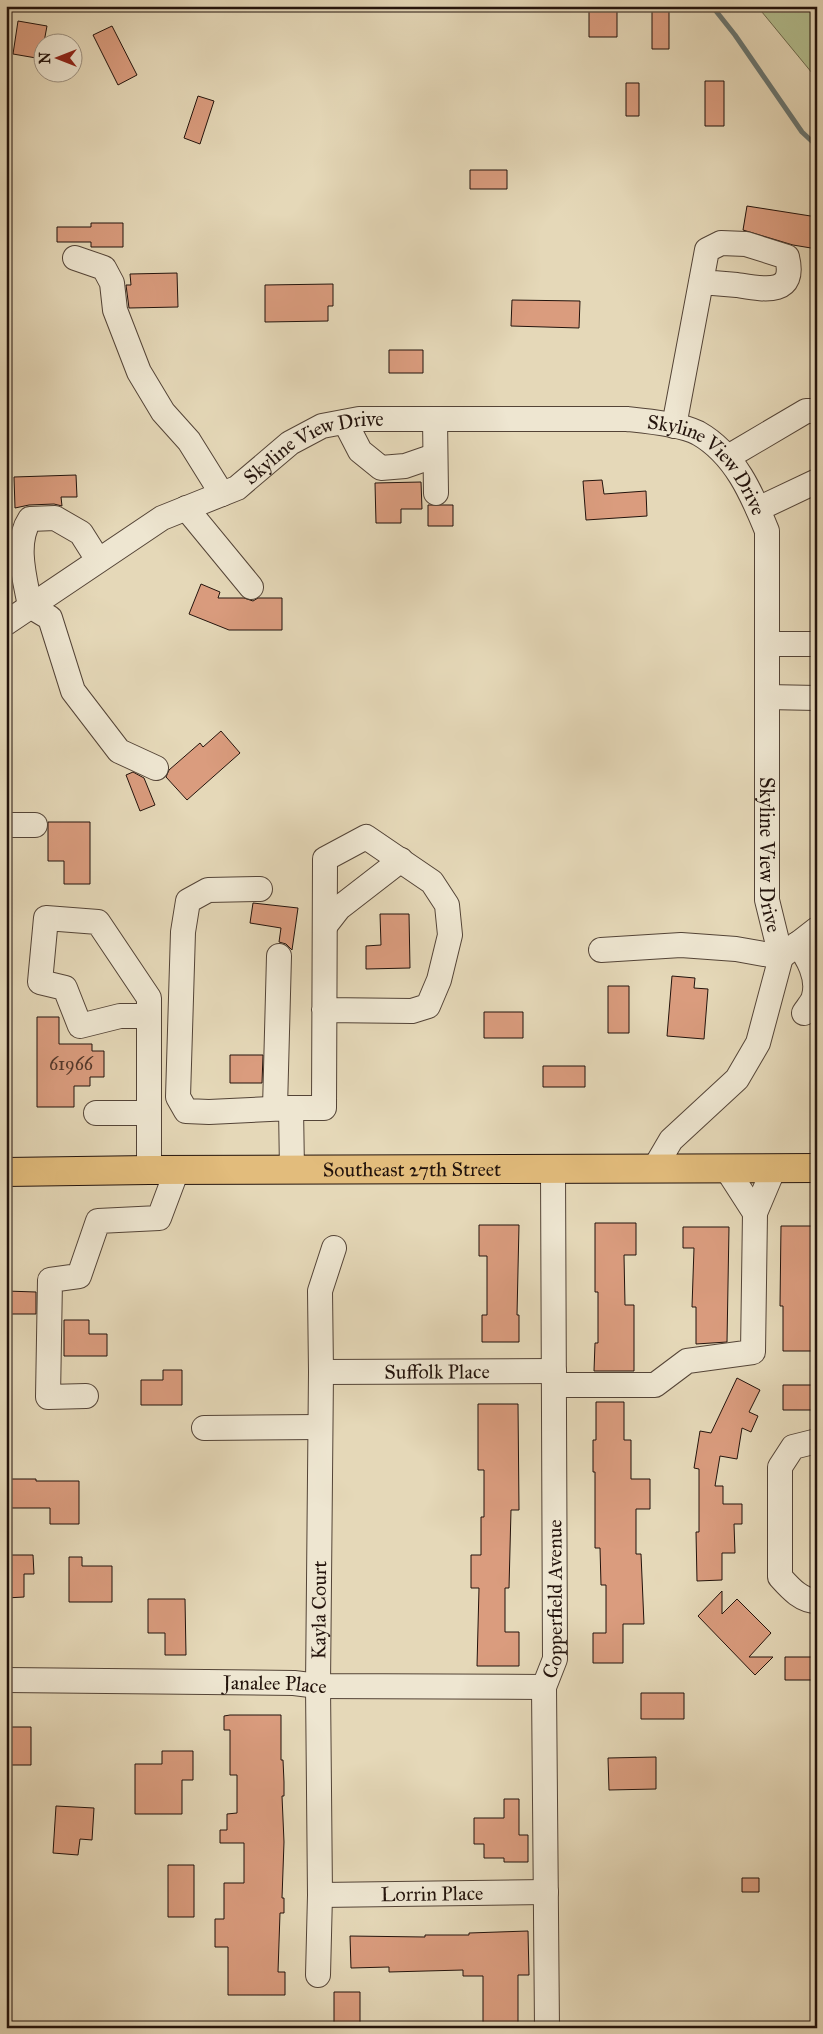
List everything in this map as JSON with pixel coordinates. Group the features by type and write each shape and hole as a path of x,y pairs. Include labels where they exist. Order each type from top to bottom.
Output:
{"main road":[{"name":"Southeast 27th Street","path":"7,1172 817,1168"}],"street":[{"path":"75,258 104,268 112,282 115,310 139,372 163,412 189,441 222,494"},
{"path":"674,426 701,282"},
{"path":"728,457 806,411 817,411"},
{"name":"Skyline View Drive","path":"6,623 162,518 236,488 290,444 322,426 360,419 627,419 674,426 697,433 728,457 750,491 767,531 767,900 789,950 758,1043 737,1079 671,1140 654,1168"},
{"path":"435,419 436,493"},
{"path":"345,422 360,451 381,468 405,466 434,456"},
{"path":"758,509 817,481"},
{"path":"186,508 251,587"},
{"path":"98,560 81,533 55,518 30,518 24,528 22,565 30,606 50,618 73,691 119,750 156,768"},
{"path":"767,644 817,644"},
{"path":"767,697 817,698"},
{"path":"6,825 35,825"},
{"path":"260,889 208,890 188,901 182,932 178,1098 186,1111 324,1108 324,1010 325,860 366,837 432,882 447,905 450,935 439,980 428,1006 412,1011 324,1010"},
{"path":"325,926 339,908 401,860"},
{"path":"149,1016 120,1016 80,1026 65,988 40,982 46,918 98,922 149,998 149,1016 149,1170"},
{"path":"789,950 817,929"},
{"path":"601,950 681,945 789,950 807,955 814,977 815,996 811,1013 792,1014 763,1026"},
{"path":"279,956 283,1108 292,1170"},
{"path":"96,1113 149,1113"},
{"path":"726,1168 755,1213"},
{"path":"755,1213 774,1168"},
{"name":"Copperfield Avenue","path":"547,2028 544,1687 555,1659 553,1169"},
{"path":"86,1396 48,1397 50,1280 79,1276 98,1221 159,1218 177,1170"},
{"name":"Suffolk Place","path":"321,1372 554,1378 655,1385 687,1361 754,1352 755,1213"},
{"name":"Kayla Court","path":"318,1975 320,1895 318,1686 320,1291 334,1248"},
{"path":"204,1428 319,1427"},
{"path":"817,1441 793,1447 780,1467 780,1577 793,1591 808,1601 817,1601"},
{"name":"Janalee Place","path":"6,1680 294,1683 318,1686 544,1687"},
{"name":"Lorrin Place","path":"320,1895 546,1892"}],"green space":[{"path":"757,6 817,6 817,79"}],"building":[{"path":"589,6 617,6 617,37 589,37"},
{"path":"652,10 669,10 669,49 652,49"},
{"path":"18,21 47,26 46,32 32,32 32,57 13,54"},
{"path":"112,26 137,75 118,85 93,35"},
{"path":"705,81 724,81 724,126 705,126"},
{"path":"626,83 639,83 639,116 626,116"},
{"path":"198,96 214,101 200,144 184,138"},
{"path":"470,170 507,170 507,189 470,189"},
{"path":"747,206 817,217 817,249 793,245 743,230"},
{"path":"91,223 123,223 123,247 91,247 91,242 57,242 57,227 91,227"},
{"path":"177,273 178,307 129,308 126,285 131,285 130,274"},
{"path":"333,284 333,306 328,306 328,321 265,322 265,285"},
{"path":"512,300 580,301 579,328 511,326"},
{"path":"389,350 423,350 423,373 389,373"},
{"path":"76,475 77,497 61,497 62,506 54,504 29,505 15,508 14,477"},
{"path":"602,480 604,494 646,491 647,516 586,520 583,481"},
{"path":"421,482 422,509 401,509 401,523 376,523 375,483"},
{"path":"428,505 453,505 453,526 428,526"},
{"path":"201,584 220,592 218,598 244,598 253,601 258,598 282,598 282,630 229,630 189,614"},
{"path":"221,731 240,753 187,800 166,777 169,770 200,743 203,747"},
{"path":"133,772 144,778 155,805 140,811 126,775"},
{"path":"48,822 90,822 90,884 64,884 64,861 48,861"},
{"path":"253,903 298,908 292,950 286,944 279,942 281,928 250,923"},
{"path":"380,914 409,914 410,968 366,969 366,946 381,945"},
{"path":"672,976 695,978 694,988 708,989 704,1039 667,1036"},
{"path":"608,986 629,986 629,1033 608,1033"},
{"path":"484,1012 523,1012 523,1038 484,1038"},
{"path":"37,1017 59,1017 59,1044 92,1044 92,1051 104,1051 104,1077 90,1077 90,1086 74,1086 74,1107 37,1107"},
{"path":"230,1055 263,1055 262,1083 230,1083"},
{"path":"543,1066 585,1066 585,1087 543,1087"},
{"path":"595,1223 636,1223 636,1255 624,1255 625,1305 634,1305 634,1371 594,1371 595,1343 598,1343 598,1292 595,1292"},
{"path":"479,1225 519,1225 517,1315 519,1315 519,1342 482,1342 482,1315 487,1315 487,1256 479,1256"},
{"path":"781,1226 817,1226 814,1351 783,1351 783,1306 780,1306"},
{"path":"683,1227 729,1227 727,1342 696,1344 696,1307 692,1307 694,1248 683,1248"},
{"path":"6,1291 36,1292 36,1314 6,1314"},
{"path":"64,1320 89,1320 89,1334 107,1334 107,1356 64,1356"},
{"path":"163,1370 182,1370 182,1405 141,1405 141,1380 163,1380"},
{"path":"737,1378 760,1390 749,1412 758,1416 751,1432 742,1428 737,1459 720,1456 715,1486 723,1486 723,1504 742,1504 742,1524 734,1524 735,1553 722,1553 722,1580 697,1581 696,1532 699,1532 699,1469 694,1468 700,1431 711,1433"},
{"path":"783,1385 817,1385 817,1410 783,1410"},
{"path":"596,1402 624,1402 624,1440 631,1440 631,1479 650,1479 650,1509 636,1509 636,1554 641,1554 644,1624 623,1624 623,1663 593,1663 593,1633 606,1633 606,1585 601,1585 600,1548 595,1548 593,1440 596,1440"},
{"path":"478,1404 518,1404 519,1510 511,1510 509,1588 505,1588 505,1632 519,1632 519,1666 477,1666 479,1588 471,1588 471,1555 481,1555 481,1517 484,1517 484,1470 478,1470"},
{"path":"6,1479 79,1481 79,1524 50,1524 50,1508 6,1508"},
{"path":"6,1555 33,1555 34,1574 24,1574 24,1597 6,1598"},
{"path":"69,1557 82,1557 82,1566 112,1566 112,1602 69,1602"},
{"path":"722,1591 722,1614 737,1599 771,1633 749,1657 773,1657 755,1675 698,1616"},
{"path":"148,1599 185,1599 186,1655 165,1655 165,1633 148,1633"},
{"path":"785,1657 817,1657 817,1680 785,1680"},
{"path":"641,1693 684,1693 684,1719 641,1719"},
{"path":"281,1715 281,1760 283,1760 284,1782 284,1796 282,1796 284,1842 282,1898 284,1898 284,1913 280,1913 278,1972 285,1972 285,1995 228,1995 228,1947 215,1947 215,1919 224,1919 224,1883 244,1883 244,1843 220,1843 220,1830 227,1830 227,1814 237,1813 237,1775 230,1775 230,1730 224,1730 224,1716"},
{"path":"10,1727 31,1727 31,1765 6,1765 6,1736 11,1736"},
{"path":"162,1751 193,1751 193,1780 182,1780 182,1814 135,1814 135,1764 162,1764"},
{"path":"656,1757 656,1789 609,1790 608,1758"},
{"path":"504,1799 519,1799 519,1835 528,1835 528,1862 504,1862 504,1858 484,1858 484,1844 474,1844 474,1818 504,1818"},
{"path":"56,1806 94,1808 92,1840 80,1839 78,1855 53,1853"},
{"path":"168,1865 194,1865 194,1917 168,1917"},
{"path":"742,1878 759,1878 759,1892 742,1892"},
{"path":"528,1931 529,1975 518,1975 518,2028 483,2028 483,1976 463,1976 463,1970 389,1972 389,1967 351,1968 350,1936 425,1937 425,1935 469,1935 469,1933"},
{"path":"334,1992 360,1992 360,2028 334,2028"}],"waterway":[{"path":"712,6 735,35 802,132 817,146"}]}
